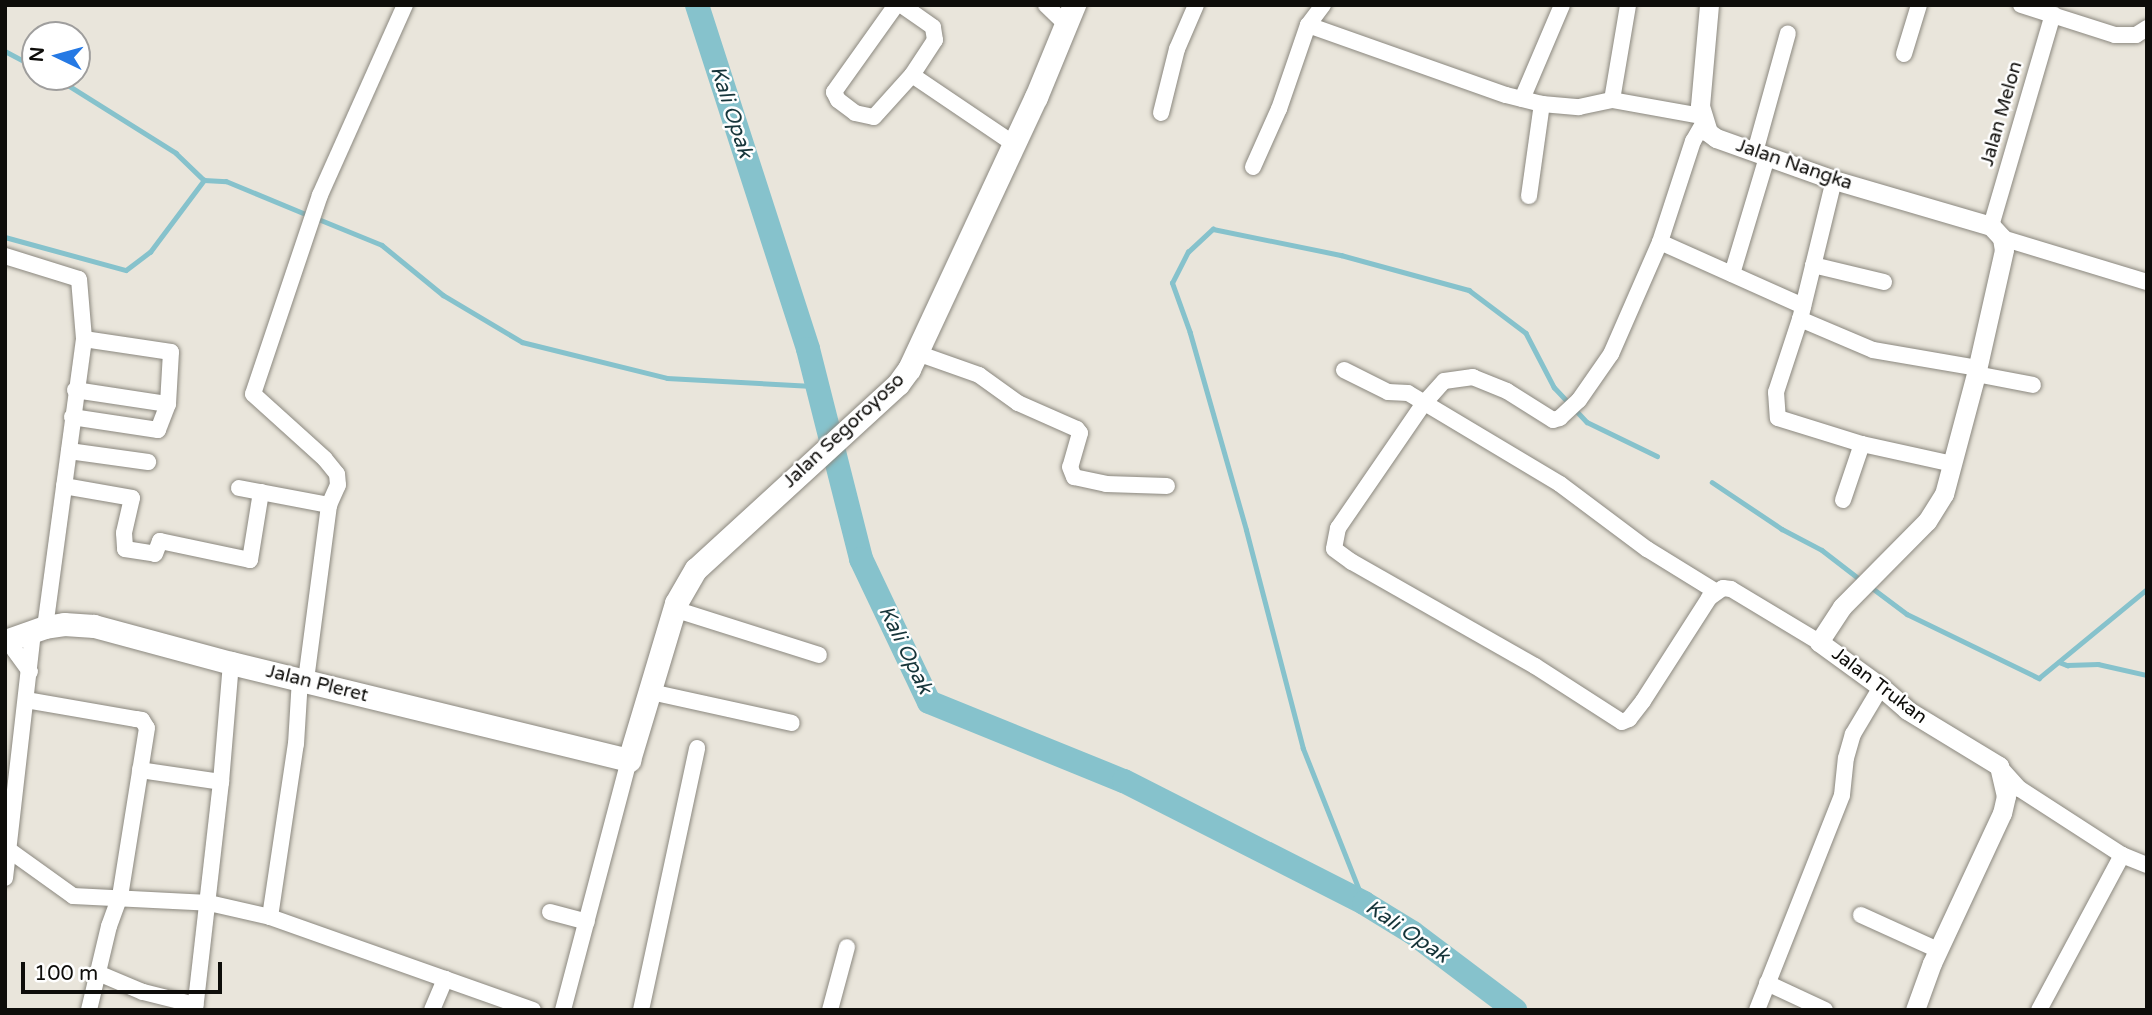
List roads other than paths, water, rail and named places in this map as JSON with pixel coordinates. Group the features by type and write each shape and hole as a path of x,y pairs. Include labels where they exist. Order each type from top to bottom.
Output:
{"main road":[{"name":"Jalan Segoroyoso","path":"629,760 674,609 696,569 898,384 917,353 1014,145 1070,15"},
{"name":"Jalan Pleret","path":"6,640 39,629 94,626 563,747 629,760"}],"street":[{"path":"270,918 329,505 338,485 337,474 325,459 253,394 320,195 405,5"},
{"path":"899,5 933,27 935,40 912,75 874,117 855,113 838,100 834,92 899,5"},
{"path":"1046,5 1070,15"},
{"path":"1161,113 1177,49 1196,5"},
{"path":"1253,167 1279,109 1308,25 1323,5"},
{"path":"1522,99 1562,5"},
{"path":"1612,100 1628,5"},
{"path":"1709,5 1702,120 1687,157 1660,242 1611,354 1579,400 1560,418 1547,418 1507,391 1473,377 1444,381 1424,403 1338,528 1334,548 1352,562 1535,666 1611,718 1622,722 1629,719 1643,701 1714,591"},
{"path":"1904,54 1919,5"},
{"path":"2021,5 2103,32 2143,34"},
{"name":"Jalan Melon","path":"1996,232 2053,14"},
{"path":"1308,25 1542,104 1580,107 1612,100 1702,120"},
{"path":"1732,274 1788,33"},
{"path":"912,75 1014,145"},
{"path":"1529,196 1542,104"},
{"name":"Jalan Nangka","path":"1702,120 1716,138 1834,180 1996,232"},
{"path":"1834,180 1801,313 1776,392 1778,418 1862,444 1953,464"},
{"path":"1996,232 2147,282"},
{"name":"Jalan Trukan","path":"1996,232 2004,250 1977,371 1944,494 1927,521 1842,607 1819,642 1881,687 1907,710 1999,766"},
{"path":"1660,242 1732,274 1873,350 2033,385"},
{"path":"5,257 79,279 84,339 64,486 30,672 5,878"},
{"path":"1813,265 1884,282"},
{"path":"72,417 156,430 168,404 171,352 84,339"},
{"path":"917,353 979,375 1018,403 1077,429 1080,433 1070,467 1074,477 1106,484 1167,486"},
{"path":"1344,370 1388,392 1405,391 1560,484 1647,550 1714,591 1731,589 1819,642"},
{"path":"75,390 168,404"},
{"path":"1843,499 1862,444"},
{"path":"69,452 148,461"},
{"path":"64,486 132,498 124,533 125,549 155,554 160,541 250,560 261,492"},
{"path":"239,488 329,505"},
{"path":"674,609 819,655"},
{"path":"6,640 30,672"},
{"path":"98,972 143,992 195,1008 209,903 231,663"},
{"path":"1757,1010 1842,795 1846,758 1853,734 1881,687"},
{"path":"651,692 792,723"},
{"path":"26,700 142,720 147,728 120,896 89,1010"},
{"path":"641,1010 697,748"},
{"path":"563,1010 629,760"},
{"path":"1999,766 2020,789 2122,855 2147,865"},
{"path":"1920,1008 1938,950 2003,813 2006,796 1999,766"},
{"path":"141,770 221,782"},
{"path":"9,850 73,896 120,896 209,903 270,918 533,1010"},
{"path":"2039,1010 2122,855"},
{"path":"550,912 587,922"},
{"path":"1861,915 1938,950"},
{"path":"830,1010 847,947"},
{"path":"432,1010 445,979"},
{"path":"1767,983 1825,1010"}],"waterway":[{"name":"Kali Opak","path":"697,5 808,349 861,559 929,702 1124,781 1364,903 1413,933 1515,1010"},
{"path":"5,51 21,60"},
{"path":"77,91 176,153 204,180 226,181 308,215"},
{"path":"5,237 126,270 150,252 204,180"},
{"path":"316,218 382,245 443,295 522,342 667,378 817,386"},
{"path":"1364,903 1303,749 1246,530 1190,333 1172,283 1188,252 1213,229 1341,255 1469,290 1526,333 1554,387 1587,422 1657,456"},
{"path":"1712,482 1782,529 1822,550 1861,580"},
{"path":"1871,587 1907,614 2039,678 2147,589"},
{"path":"2059,662 2067,665 2098,664 2147,675"}]}
